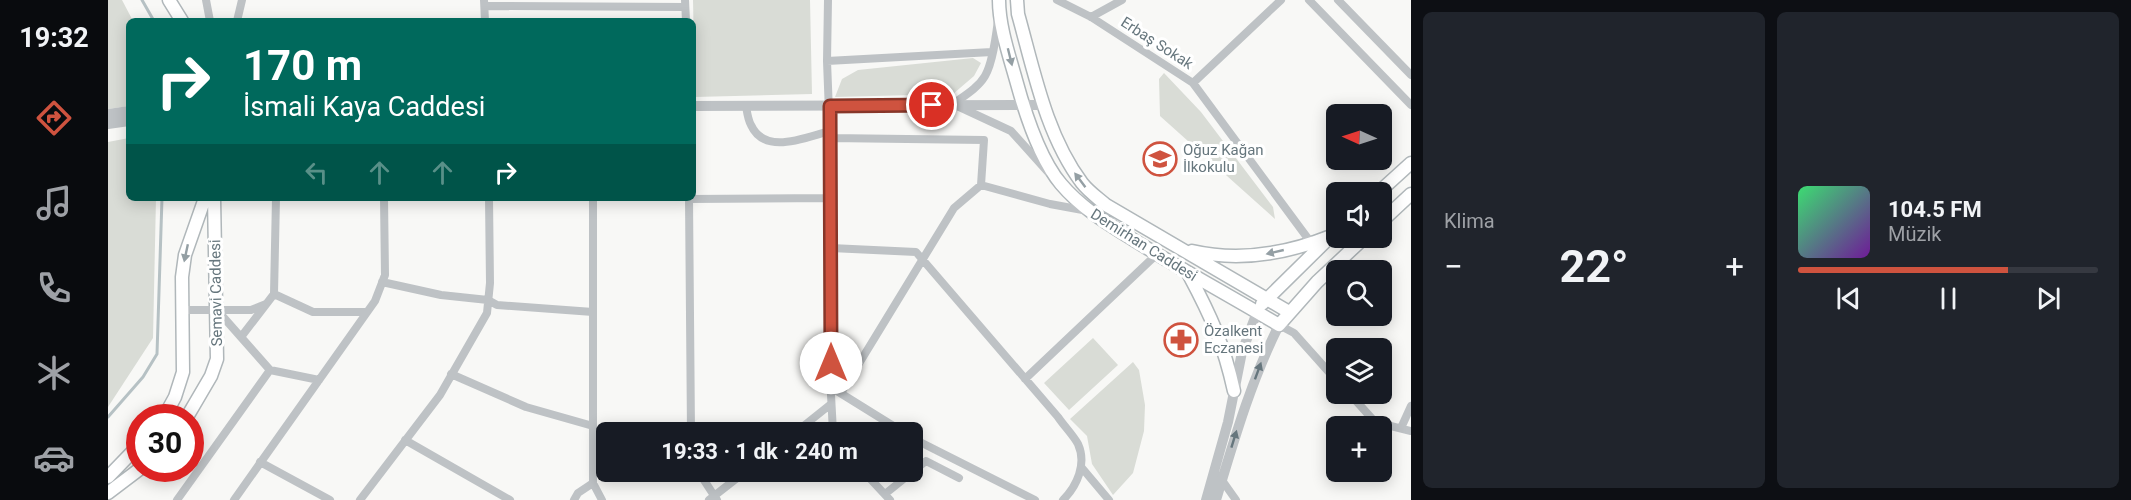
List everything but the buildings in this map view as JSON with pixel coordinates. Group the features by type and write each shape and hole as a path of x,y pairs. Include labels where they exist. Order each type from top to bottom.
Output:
{"main road":[{"path":"169,0 180,18"},
{"name":"Demirhan Caddesi","path":"1017,0 1018,14 1043,105 1065,158 1084,186 1106,205 1288,312"},
{"name":"Demirhan Caddesi","path":"999,6 1023,105 1038,145 1060,184 1088,211 1188,274 1279,325"},
{"path":"1390,182 1411,163"},
{"path":"1392,212 1411,194"},
{"name":"Semavi Caddesi","path":"171,404 183,372 182,277 185,255 204,201"},
{"name":"Semavi Caddesi","path":"194,404 211,375 217,359 214,201"},
{"path":"1179,248 1217,257 1261,256 1312,244 1326,238"},
{"path":"1257,312 1265,299 1326,242"},
{"path":"1279,325 1288,312 1353,248"},
{"path":"1188,274 1209,311 1226,354 1234,391"},
{"path":"108,477 126,458"},
{"path":"108,493 126,479"}],"street":[{"path":"206,0 209,18"},
{"path":"238,18 242,0"},
{"path":"828,0 832,422"},
{"name":"Erbaş Sokak","path":"1057,0 1091,17 1193,83 1312,244"},
{"path":"1091,17 1122,0"},
{"path":"1193,83 1281,0"},
{"path":"1309,0 1411,105"},
{"path":"1338,0 1411,75"},
{"path":"485,3 685,4"},
{"path":"953,104 974,90 986,76 999,6"},
{"path":"827,61 992,52"},
{"path":"953,104 1011,131 1060,184"},
{"path":"696,106 1043,105"},
{"path":"746,106 751,126 760,138 774,144 830,134 984,140 981,185 954,208 841,393"},
{"path":"108,114 126,111"},
{"path":"108,124 126,121"},
{"path":"981,185 1050,204 1088,211"},
{"path":"696,199 830,198"},
{"path":"241,337 274,294 276,201"},
{"path":"234,500 375,301 385,274 384,201"},
{"path":"360,500 440,395 487,313 490,283 489,201"},
{"path":"592,201 593,483 602,500"},
{"path":"689,201 692,422"},
{"path":"831,248 916,252 1079,445 1082,468 1072,491 1063,500"},
{"path":"1025,379 1157,254"},
{"path":"382,282 441,296 488,300 497,305 593,312"},
{"path":"274,294 313,312 367,312"},
{"path":"182,310 251,310 266,304"},
{"path":"217,310 270,370 319,380"},
{"path":"1206,500 1228,422 1242,352 1257,312"},
{"path":"1216,500 1240,419 1263,356 1279,325 1294,333 1326,369"},
{"path":"177,500 270,370"},
{"path":"452,374 526,407 593,426"},
{"path":"831,387 887,422"},
{"path":"808,422 831,404"},
{"path":"1359,404 1375,422 1411,431"},
{"path":"1401,428 1411,406"},
{"path":"405,440 510,500"},
{"path":"923,444 1035,500"},
{"path":"873,482 887,497 926,461 958,478"},
{"path":"260,462 330,500"},
{"path":"1082,468 1109,500"},
{"path":"1215,469 1236,500"},
{"path":"704,482 714,499 733,482"},
{"path":"574,500 578,493 593,483"}],"shaded area":[{"path":"108,0 122,0 131,18 126,18 126,106 108,109"},
{"path":"693,0 810,0 812,94 696,97 696,18 693,18"},
{"path":"973,58 981,63 974,76 953,94 835,97 842,79 858,70"},
{"path":"1164,73 1201,112 1273,207 1275,219 1160,116 1159,79"},
{"path":"126,139 126,201 156,201 153,338 108,407 108,142"},
{"path":"1093,338 1118,365 1069,410 1044,383"},
{"path":"1133,362 1139,370 1145,405 1144,431 1133,473 1113,495 1092,464 1087,436 1070,419"}],"waterway":[{"path":"142,0 152,18"},
{"path":"108,417 143,377 157,354 162,201"}],"place":[{"name":"Oğuz Kağan İlkokulu","path":"1160,159"},
{"name":"Özalkent Eczanesi","path":"1181,340"}],"route":[{"path":"831,363 830,106 932,105"}]}
